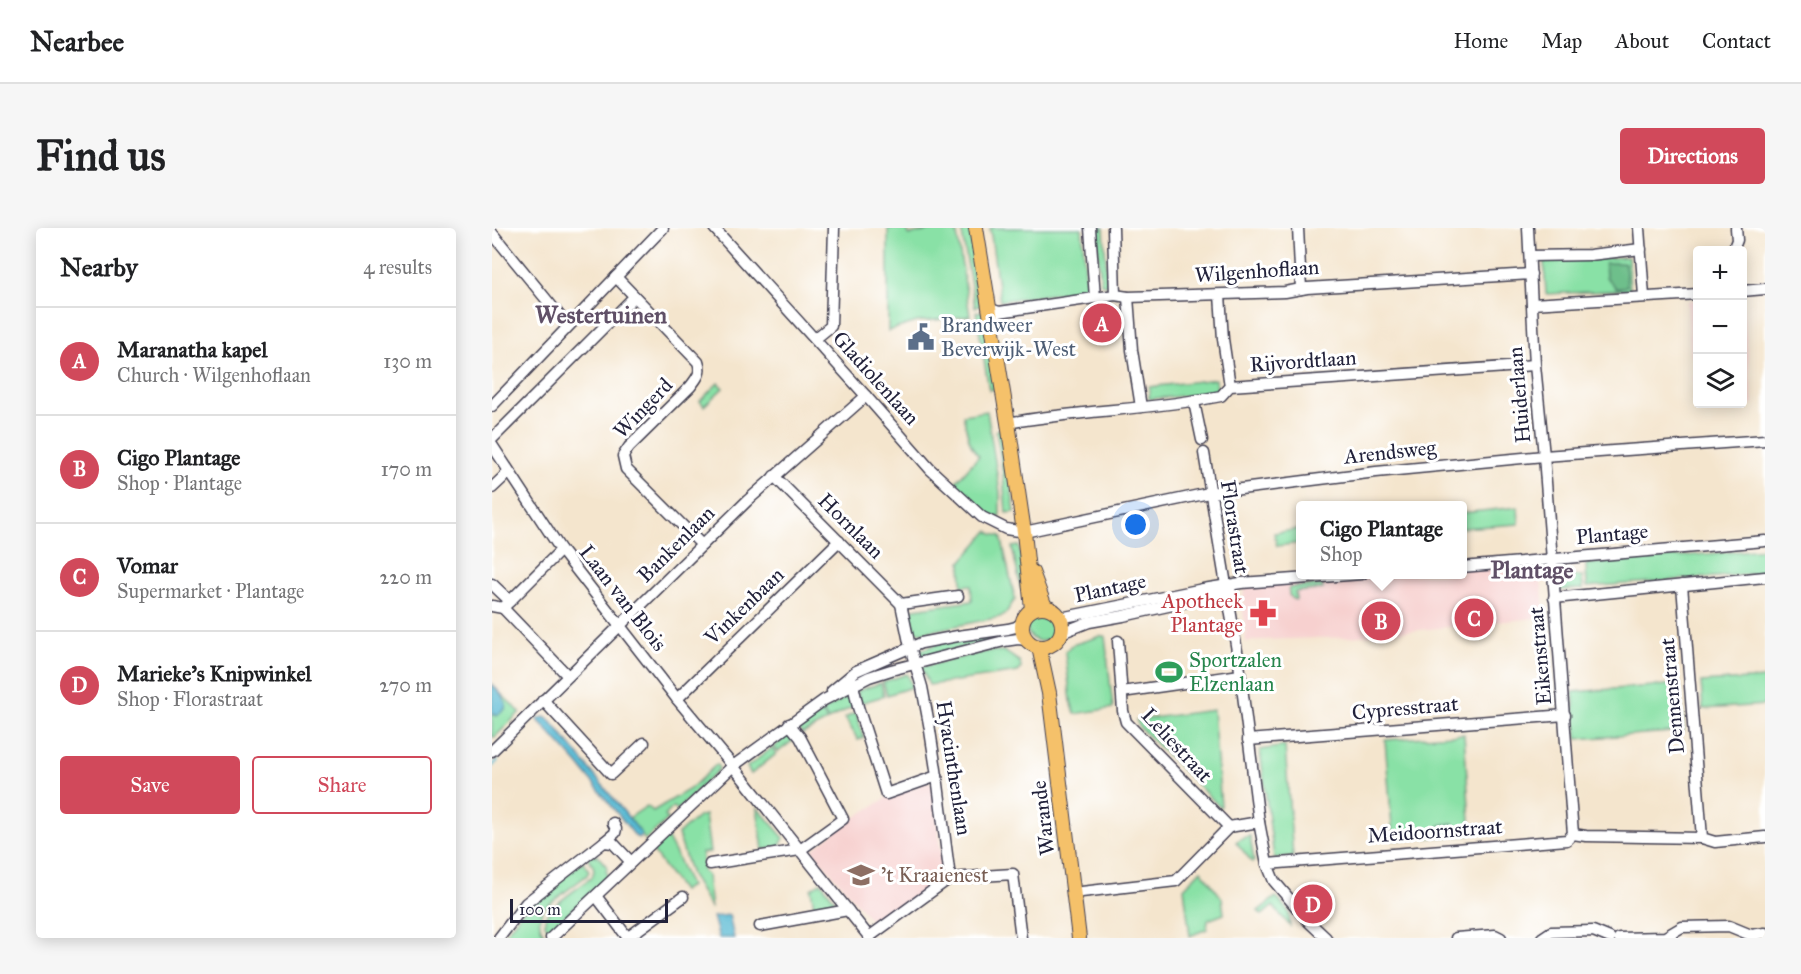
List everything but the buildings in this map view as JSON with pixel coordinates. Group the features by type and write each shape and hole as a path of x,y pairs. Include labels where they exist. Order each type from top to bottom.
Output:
{"main road":[{"path":"976,228 1008,423 1026,557 1038,608"},
{"path":"1038,608 1051,609 1060,618 1061,633 1057,641 1044,647 1034,646 1026,640 1021,629 1024,617 1038,608"},
{"name":"Warande","path":"1044,647 1079,938"}],"street":[{"path":"492,406 663,228"},
{"name":"Gladiolenlaan","path":"714,228 930,469 982,517 1006,529 1024,532"},
{"path":"815,339 831,326 834,228"},
{"path":"1090,228 1095,298"},
{"path":"1113,228 1115,295"},
{"path":"1299,228 1300,289"},
{"name":"Huiderlaan","path":"1528,228 1535,365 1552,559"},
{"path":"1639,228 1644,296"},
{"path":"1735,246 1737,240 1736,228"},
{"path":"492,233 568,326"},
{"path":"1530,256 1590,255 1641,249"},
{"name":"Wilgenhoflaan","path":"988,308 999,312 1115,295 1128,297 1286,292 1300,289 1531,274"},
{"name":"Wingerd","path":"616,277 698,362 701,369 690,387 629,447 623,456 626,469 702,545"},
{"path":"1747,291 1765,289"},
{"path":"1532,304 1693,294"},
{"path":"1220,295 1223,339 1230,386"},
{"path":"492,439 634,297"},
{"path":"1128,297 1132,350 1141,407"},
{"name":"Rijvordtlaan","path":"1008,423 1194,402 1221,396 1230,386 1535,365"},
{"name":"Bankenlaan","path":"492,751 774,476 866,396"},
{"path":"1194,402 1202,440"},
{"name":"Arendsweg","path":"1024,532 1209,493 1376,472 1544,456 1765,440"},
{"name":"Laan van Blois","path":"492,446 561,550 869,938"},
{"name":"Florastraat","path":"1204,453 1240,675 1259,822 1267,864 1274,882 1326,938"},
{"path":"492,488 509,472"},
{"name":"Hornlaan","path":"774,476 901,604"},
{"name":"Vinkenbaan","path":"677,699 838,541"},
{"name":"Plantage","path":"1467,567 1765,541"},
{"path":"502,605 561,550"},
{"name":"Eikenstraat","path":"1552,559 1573,834"},
{"path":"1554,598 1765,577"},
{"name":"Plantage","path":"1060,618 1203,589 1269,580 1275,582 1308,579"},
{"path":"492,584 502,605 568,676"},
{"name":"Dennenstraat","path":"1682,585 1702,838"},
{"name":"Plantage","path":"1061,633 1089,622 1123,616 1225,587"},
{"path":"915,663 901,604 958,596"},
{"path":"937,776 886,794 858,707 852,680 856,671 934,640 1008,629 1022,622"},
{"path":"551,938 734,766 852,680 1004,641 1026,640"},
{"name":"Leliestraat","path":"1118,641 1123,711 1126,722 1229,828"},
{"name":"Hyacinthenlaan","path":"915,663 922,687 937,776 950,878"},
{"path":"1122,692 1240,675"},
{"path":"543,700 611,774 644,743"},
{"name":"Cypresstraat","path":"1248,740 1565,715"},
{"path":"710,864 800,850 843,819 800,737 789,724"},
{"path":"1074,893 1176,881 1229,828 1259,822"},
{"path":"499,938 526,903 615,833 613,823"},
{"path":"1573,834 1702,838 1715,842 1765,837"},
{"name":"Meidoornstraat","path":"1267,864 1567,840 1573,834"},
{"path":"604,842 613,843 631,862"},
{"path":"869,938 950,878 1013,874 1021,938"},
{"path":"596,896 628,938 683,897"},
{"path":"760,927 848,910"},
{"path":"1619,938 1665,937 1682,927 1729,926 1751,935 1765,933"},
{"path":"1542,938 1551,932 1593,931 1610,938"},
{"path":"1456,938 1495,935 1501,938"}],"shaded area":[{"path":"1693,300 1693,357 1691,357 1687,301"},
{"path":"1747,346 1753,404 1747,404"},
{"path":"1539,560 1545,617 1351,637 1246,642 1243,609 1244,583 1303,579 1467,579 1467,567"},
{"path":"929,782 932,785 944,877 881,922 874,924 812,850 849,821 888,797"}],"green space":[{"path":"888,228 907,228 909,235 942,228 955,228 970,316 917,322 888,331"},
{"path":"961,228 969,228 982,305 975,307"},
{"path":"990,228 1082,228 1085,290 1000,301"},
{"path":"1096,228 1104,228 1106,286 1101,283"},
{"path":"1628,257 1630,290 1546,294 1544,261"},
{"path":"1605,263 1625,263 1627,286 1617,289 1606,277"},
{"path":"983,311 996,389 989,390 976,312"},
{"path":"1216,379 1217,391 1149,399 1149,387"},
{"path":"718,383 723,388 704,406 700,401"},
{"path":"987,411 1000,492 1000,518 988,515 953,485 979,456 970,443 963,415"},
{"path":"1002,429 1015,512 1006,513 996,430"},
{"path":"1518,507 1519,524 1467,528 1467,512"},
{"path":"1296,530 1296,544 1277,546 1274,533"},
{"path":"988,531 1001,536 1015,599 1006,613 1000,617 921,633 915,631 911,612 914,609 972,601 971,585 962,586 961,562"},
{"path":"1019,546 1026,588 1021,589 1012,547"},
{"path":"1765,549 1765,573 1587,587 1586,564"},
{"path":"1582,576 1583,589 1559,590 1558,577"},
{"path":"1322,584 1323,589 1295,592 1296,600 1289,595 1289,588"},
{"path":"1041,613 1051,617 1055,627 1051,637 1041,641 1031,637 1027,627 1031,617"},
{"path":"998,635 999,639 918,658 916,655 917,651 943,642"},
{"path":"1105,636 1113,708 1075,714 1071,701 1065,652 1072,645"},
{"path":"989,651 1004,651 1020,662 1021,668 1018,672 929,685 921,667"},
{"path":"907,674 912,687 887,695 883,682"},
{"path":"1765,678 1765,705 1703,709 1701,682"},
{"path":"881,683 884,696 860,703 857,691"},
{"path":"1680,684 1684,731 1577,739 1573,692"},
{"path":"501,694 520,712 495,737 492,737 492,714 497,716 506,704"},
{"path":"850,695 854,706 828,720 823,711"},
{"path":"1213,710 1220,807 1140,728 1136,720"},
{"path":"822,712 827,721 802,734 799,728"},
{"path":"856,712 864,738 858,740 845,718"},
{"path":"790,730 796,738 778,752 774,747"},
{"path":"1464,734 1471,835 1393,840 1385,740"},
{"path":"1285,746 1293,857 1274,858 1260,750"},
{"path":"772,748 776,754 751,774 747,767"},
{"path":"717,764 719,769 677,810 673,807 665,816 668,819 645,840 629,818 647,806 653,811 690,789"},
{"path":"757,807 784,838 779,847 763,850"},
{"path":"705,815 710,852 702,853 703,871 707,875 711,909 691,875 678,834 698,817"},
{"path":"1453,823 1455,834 1434,834 1440,825"},
{"path":"666,835 690,886 682,891 651,849"},
{"path":"1250,836 1254,861 1252,862 1236,842"},
{"path":"593,854 597,855 608,868 606,870 608,876 549,932 544,922 547,914 592,877 594,871 588,858"},
{"path":"583,861 589,871 587,875 544,908 540,915 541,929 545,936 542,938 502,938 522,912"},
{"path":"1201,870 1222,898 1224,914 1208,920 1207,929 1190,936 1184,888"},
{"path":"821,882 836,902 832,910 815,913 811,889"},
{"path":"1276,897 1289,912 1290,926 1273,906 1262,915 1258,911"}],"water":[{"path":"492,684 506,704 505,709 497,716 492,714"},
{"path":"544,717 550,720 642,834 640,838 636,837 578,764 537,719"},
{"path":"729,915 734,938 719,938 713,917"}],"waterway":[{"path":"492,766 497,761"}],"place":[{"name":"Maranatha kapel","path":"1102,323"},
{"name":"Brandweer Beverwijk-West","path":"921,337"},
{"name":"Apotheek Plantage","path":"1263,613"},
{"name":"Vomar","path":"1474,618"},
{"name":"Cigo Plantage","path":"1381,621"},
{"name":"Sportzalen Elzenlaan","path":"1169,672"},
{"name":"'t Kraaienest","path":"861,875"},
{"name":"Marieke's Knipwinkel","path":"1313,904"}],"district":[{"name":"Westertuinen","path":"601,315"},
{"name":"Plantage","path":"1532,570"}]}
